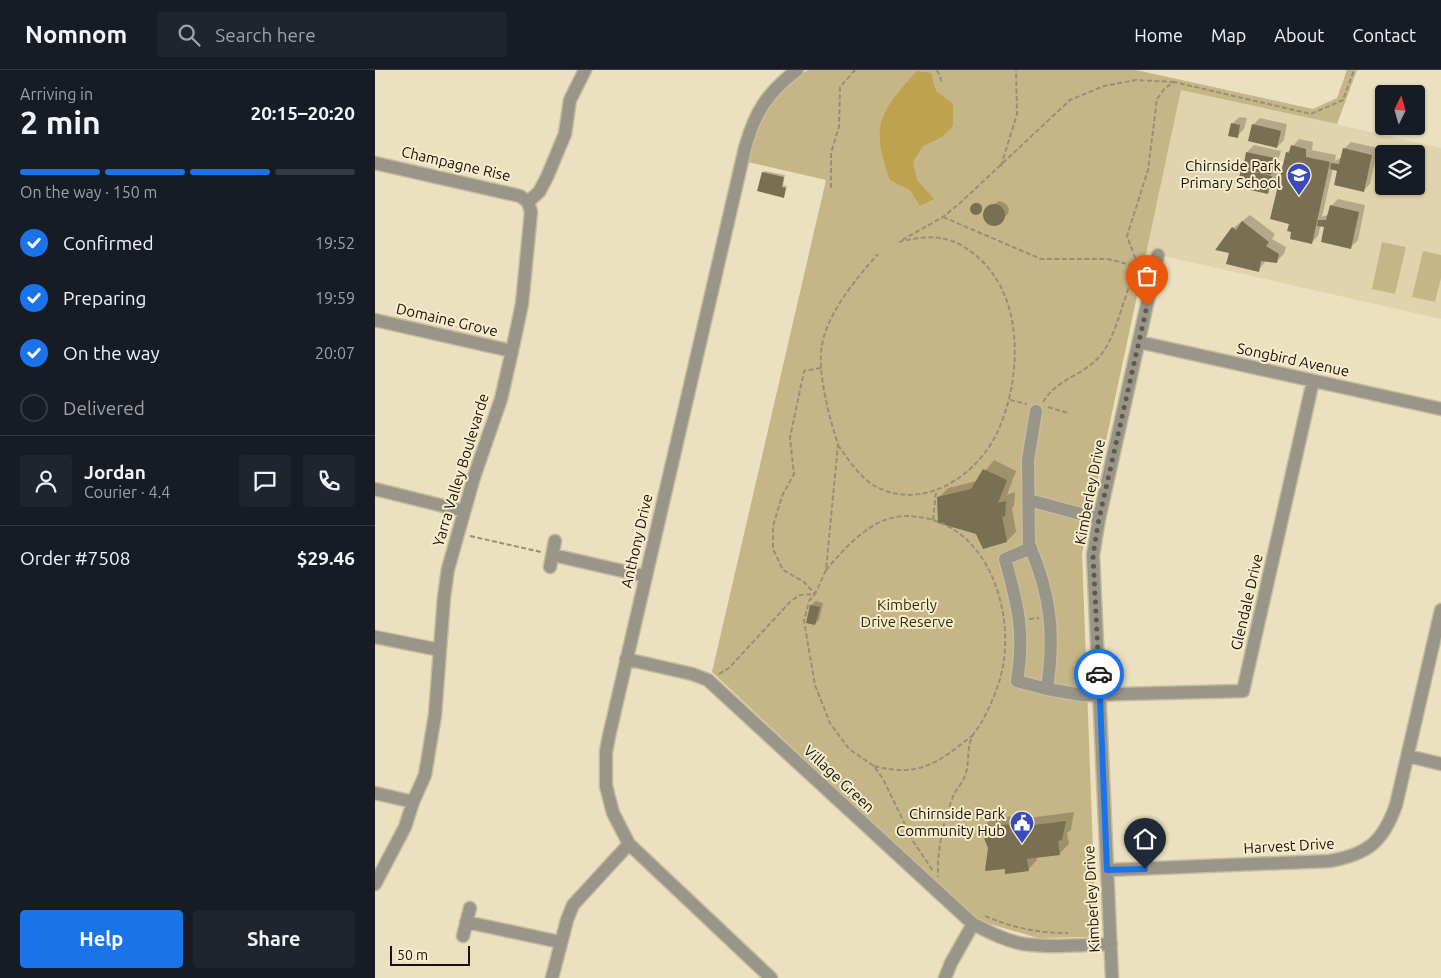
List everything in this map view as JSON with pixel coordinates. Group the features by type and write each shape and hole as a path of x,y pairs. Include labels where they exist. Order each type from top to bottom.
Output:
{"street":[{"path":"528,202 539,192 547,177 565,134 570,100 585,70"},
{"name":"Anthony Drive","path":"771,978 629,844 613,813 605,771 609,736 626,659 750,128 753,119 767,98 797,70"},
{"name":"Champagne Rise","path":"375,163 520,196 528,202"},
{"name":"Yarra Valley Boulevarde","path":"375,884 405,827 413,802 425,775 430,748 441,650 444,597 457,534 498,406 512,351 524,287 531,212 528,202"},
{"name":"Kimberley Drive","path":"1112,978 1093,555 1099,519 1158,256"},
{"name":"Domaine Grove","path":"375,320 512,351"},
{"name":"Songbird Avenue","path":"1139,342 1441,409"},
{"name":"Glendale Drive","path":"1100,695 1243,691 1313,381"},
{"path":"1034,408 1028,460 1029,544 1046,590 1051,617 1052,655 1047,690"},
{"path":"375,489 464,510"},
{"path":"1029,500 1099,519"},
{"path":"555,541 551,561 645,576"},
{"path":"1031,548 1005,559 1018,604 1022,640 1017,681 1064,694 1100,695"},
{"name":"Harvest Drive","path":"1107,870 1330,862 1351,857 1369,849 1391,821 1441,610"},
{"path":"375,636 441,650"},
{"name":"Village Green","path":"626,659 692,674 708,680 997,936 1023,944 1050,946 1111,944"},
{"path":"1407,756 1441,764"},
{"path":"375,793 413,802"},
{"path":"552,978 560,942 573,905 629,844"},
{"path":"463,936 470,908"},
{"path":"945,978 951,963 977,919"},
{"path":"467,922 560,942"}],"path":[{"path":"831,188 831,153 839,127 840,87 855,70"},
{"path":"937,70 942,82"},
{"path":"1000,168 1017,114 1016,70"},
{"path":"878,254 857,277 833,318 822,345 821,368 831,424 838,444 854,467 873,484 889,492 917,495 935,490 962,477 980,459 997,433 1010,400 1014,349 1008,306 993,273 972,251 957,242 933,237 899,242 943,218 1000,168 1032,134 1070,100 1104,86 1136,80 1175,82 1311,114 1343,100 1354,70"},
{"path":"1068,412 1041,406 1050,393 1065,379 1100,356 1112,334 1128,284 1137,266 1127,236 1148,170 1157,99 1165,88 1175,82"},
{"path":"943,218 1041,259 1108,259 1155,271"},
{"path":"815,594 805,582 783,570 773,549 773,526 782,496 795,474 790,438 804,371 821,368"},
{"path":"1010,400 1034,408"},
{"path":"826,570 838,444"},
{"path":"933,520 935,490"},
{"path":"899,516 919,516 955,530 968,539 984,560 992,576 1004,621 1004,659 999,683 983,720 973,735 967,753 965,775 952,797 937,853 938,876 913,841 883,779 874,766 849,749 837,733 820,699 804,621 809,601 815,594 826,570 848,544 869,528 899,516"},
{"path":"457,534 551,561"},
{"path":"708,680 729,668 791,602 800,595 815,594"},
{"path":"874,766 904,771 932,765 954,751 973,735"},
{"path":"977,919 1040,933 1072,933"}],"shaded area":[{"path":"917,71 931,73 936,91 953,104 953,126 942,137 923,146 913,162 917,180 934,199 920,206 910,190 890,180 884,161 880,133 886,110"},
{"name":"Chirnside Park Primary School","path":"1181,89 1375,133 1375,135 1384,135 1441,148 1441,319 1146,252"}],"green space":[{"name":"Kimberly Drive Reserve","path":"808,70 1136,70 1313,109 1337,98 1347,70 1357,70 1337,124 1181,90 1082,553 1096,930 1087,937 1038,938 976,920 712,672 826,180 748,162 761,120 767,109 783,89"},
{"path":"1382,242 1406,247 1395,294 1372,289"},
{"path":"1423,251 1441,255 1441,278 1435,302 1412,297"}],"building":[{"path":"1231,123 1240,125 1238,138 1228,136"},
{"path":"1252,124 1281,131 1277,148 1248,141"},
{"path":"1291,145 1306,149 1306,157 1330,162 1312,244 1290,239 1291,232 1287,231 1289,224 1270,219 1286,152 1289,153"},
{"path":"1343,148 1372,155 1364,192 1334,185 1337,171 1330,169 1331,163 1339,164"},
{"path":"1246,152 1275,158 1271,175 1243,169"},
{"path":"1241,169 1272,176 1268,194 1237,187"},
{"path":"762,172 784,177 782,187 786,188 784,198 757,191"},
{"path":"974,203 978,203 982,209 978,215 974,215 970,211 970,207"},
{"path":"994,204 1002,207 1005,215 1002,223 994,226 986,223 983,215 986,207"},
{"path":"1330,205 1359,212 1351,249 1321,242 1324,227 1317,226 1318,220 1326,220"},
{"path":"1242,221 1269,242 1266,246 1279,254 1277,263 1261,261 1259,272 1226,264 1229,253 1215,250 1232,227 1236,230"},
{"path":"983,469 1007,480 998,503 1006,501 1005,517 1002,516 1007,542 983,549 976,534 938,523 937,497 971,489"},
{"path":"810,605 820,607 815,625 806,623"},
{"name":"Chirnside Park Community Hub","path":"1066,821 1062,840 1058,841 1060,855 1027,859 1029,871 1005,874 1005,869 985,871 988,848 980,828 1011,824 1011,828"}],"way so far":[{"path":"1099,674 1093,555 1099,519 1147,306"}],"place":[{"name":"Chirnside Park Primary School","path":"1299,196"},
{"name":"Chirnside Park Community Hub","path":"1022,844"}],"route":[{"path":"1099,674 1107,870 1145,869"}]}
